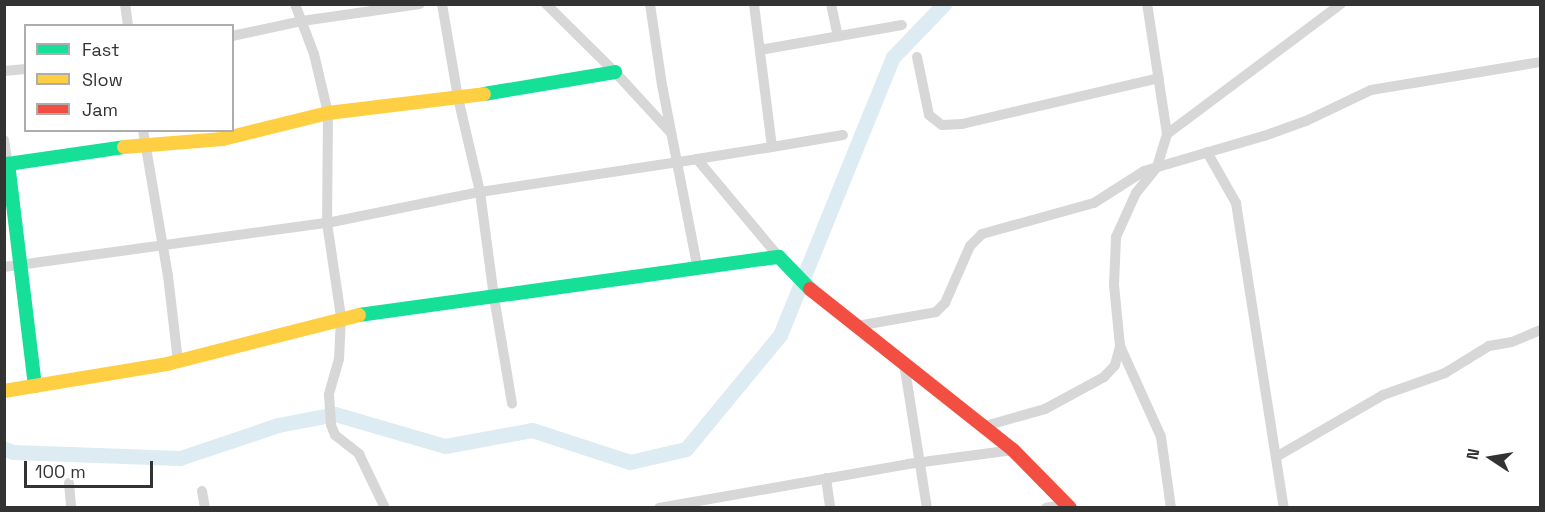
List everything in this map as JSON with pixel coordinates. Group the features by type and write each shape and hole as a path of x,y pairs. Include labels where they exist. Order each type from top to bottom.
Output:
{"street":[{"path":"125,4 128,24"},
{"path":"295,4 322,83 328,113 327,223 341,317 339,359 329,395 331,425 336,435 359,454 374,480 385,507"},
{"path":"234,36 302,21 420,4"},
{"path":"442,4 458,98 480,192 494,297 512,403"},
{"path":"546,4 615,72 671,134"},
{"path":"650,4 671,134 698,270"},
{"path":"754,4 772,147"},
{"path":"831,4 838,36"},
{"path":"1147,4 1167,134 1157,167 1136,193 1116,237 1114,285 1120,346 1161,437 1171,507"},
{"path":"1167,134 1341,4"},
{"path":"760,50 902,25"},
{"path":"917,57 929,116 942,125 962,124 1159,78"},
{"path":"857,326 936,312 945,303 970,246 982,234 1094,203 1131,179 1157,167 1264,136 1306,121 1371,90 1540,62"},
{"path":"4,71 24,69"},
{"path":"6,164 109,148 145,147 223,139 328,113 458,98 615,72"},
{"path":"143,132 163,243 178,361"},
{"path":"4,267 163,243 327,223 480,192 843,135"},
{"path":"4,140 6,164 12,180 35,386"},
{"path":"1208,152 1236,203 1284,507"},
{"path":"697,159 800,280 1013,450 1059,506"},
{"path":"4,391 178,361 341,317 698,270 779,257"},
{"path":"1276,457 1383,395 1444,373 1489,346 1512,342 1540,330"},
{"path":"985,426 1045,409 1104,377 1115,364 1120,346"},
{"path":"904,363 927,507"},
{"path":"659,507 920,462 1013,450"},
{"path":"826,478 831,507"},
{"path":"69,483 71,507"},
{"path":"202,491 204,507"},
{"path":"727,496 729,507"}],"waterway":[{"path":"4,449 13,452 180,458 278,425 335,414 445,446 532,430 630,462 686,449 780,335 893,57 944,4"}],"traffic: fast":[{"path":"484,94 615,72"},
{"path":"35,386 8,164 124,147"},
{"path":"359,315 779,257 810,289"}],"traffic: slow":[{"path":"124,147 223,139 328,113 484,94"},
{"path":"4,391 167,364 359,315"}],"traffic: jam":[{"path":"810,289 1013,450 1070,508"}]}
